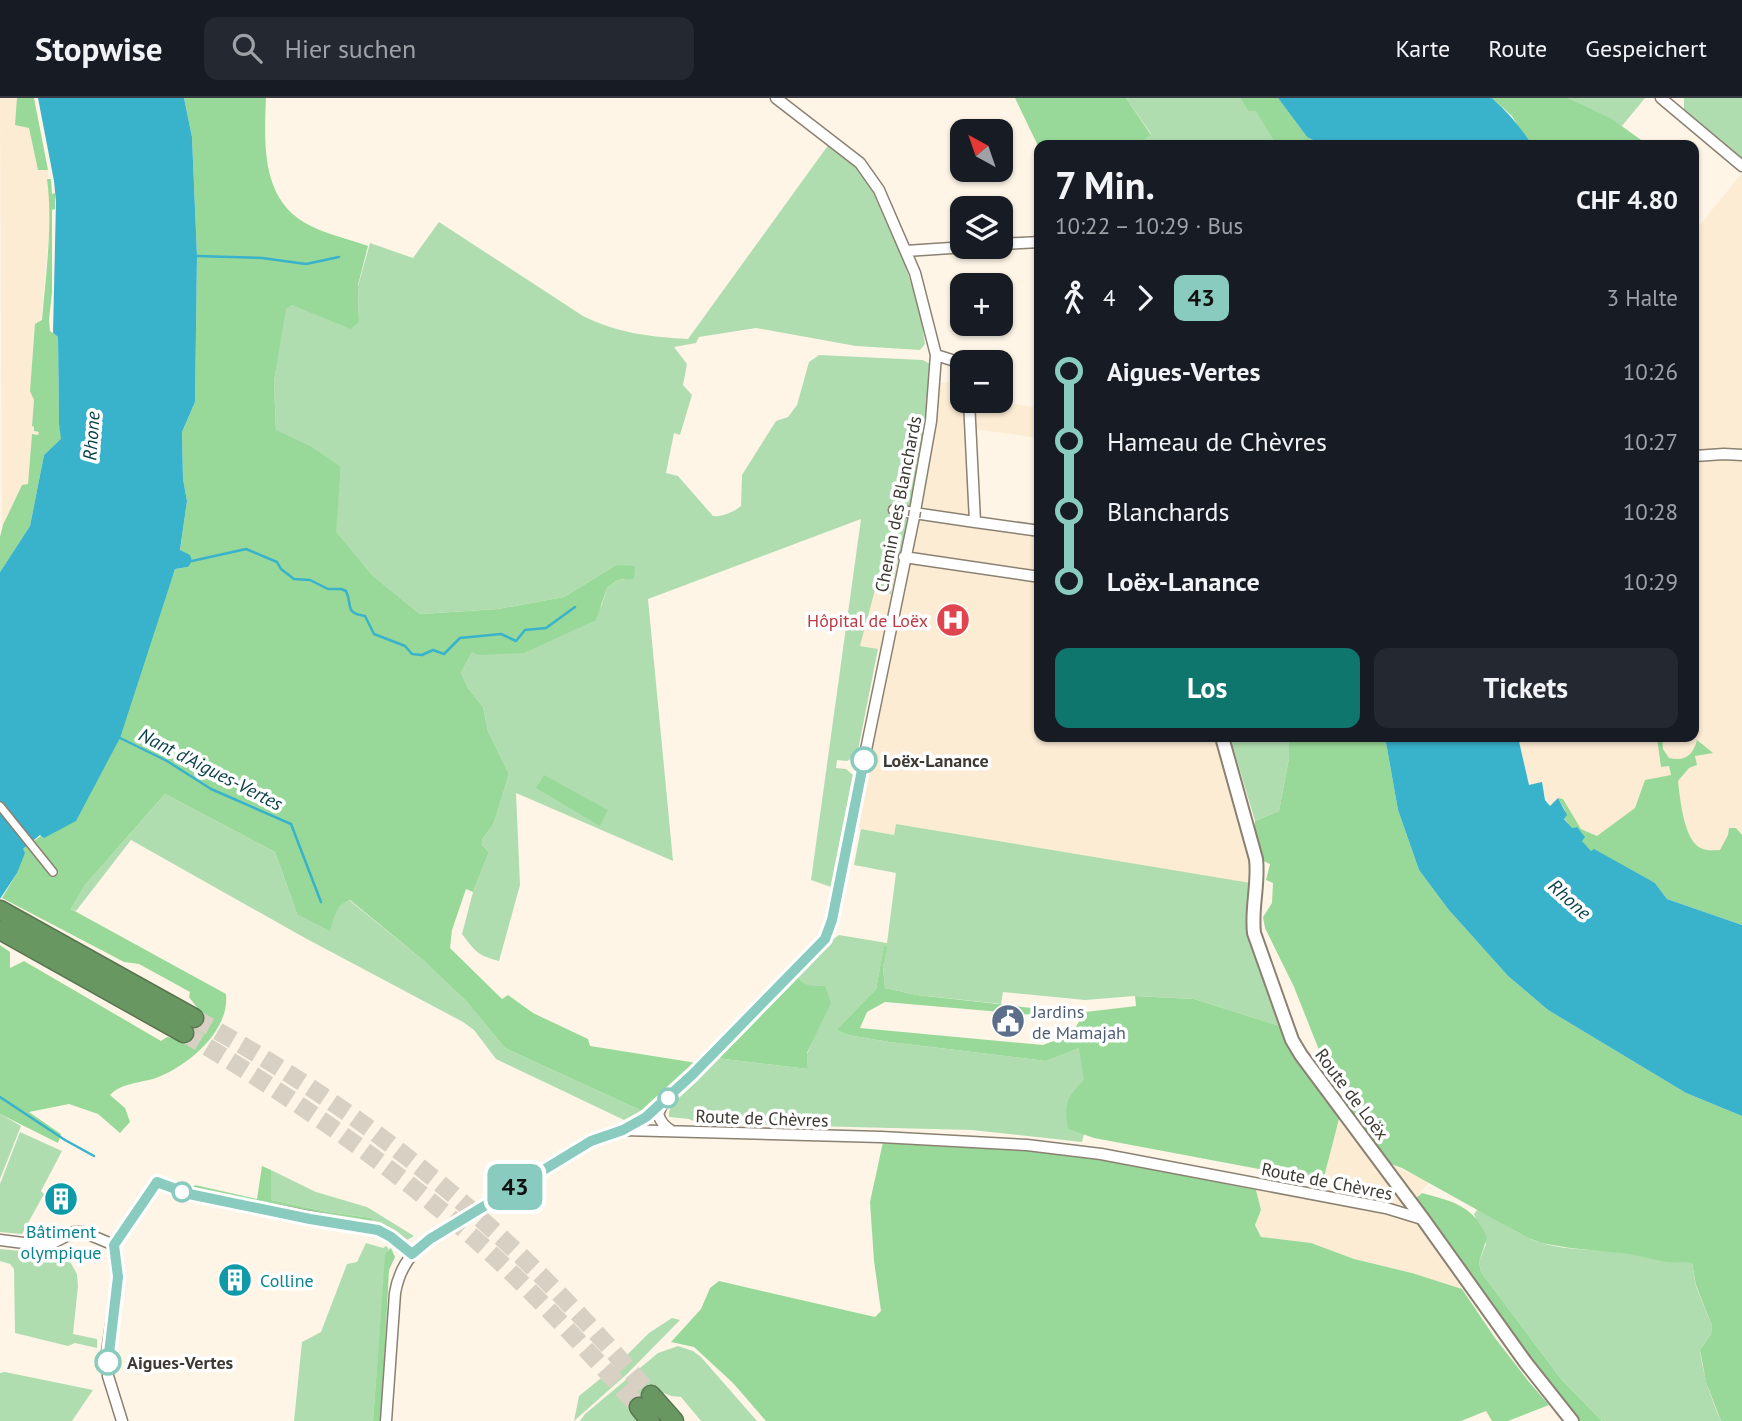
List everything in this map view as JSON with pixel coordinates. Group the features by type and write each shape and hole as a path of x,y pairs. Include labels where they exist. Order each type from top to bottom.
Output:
{"highway":[{"path":"0,910 23,933 189,1025"},
{"path":"0,930 23,933"},
{"path":"647,1408 674,1421"}],"street":[{"name":"Chemin des Blanchards","path":"623,1130 646,1117 664,1101 820,946 828,934 931,421 936,355 924,301 906,251 879,190 860,163 776,98"},
{"path":"1661,98 1742,166"},
{"path":"1013,243 1034,242"},
{"path":"906,251 950,248"},
{"path":"936,355 950,359"},
{"path":"970,413 975,522"},
{"path":"1699,456 1742,455"},
{"path":"894,510 1034,530"},
{"path":"904,557 1034,576"},
{"name":"Route de Loëx","path":"1223,742 1256,859 1257,876 1252,918 1254,933 1292,1040 1526,1363 1572,1421"},
{"path":"0,806 53,871"},
{"path":"664,1101 658,1114 663,1125 672,1131"},
{"name":"Route de Chèvres","path":"412,1254 430,1239 591,1141 623,1130 1027,1145 1101,1154 1394,1209 1423,1219"},
{"path":"148,1194 157,1182 189,1194 378,1230 412,1254 399,1276 395,1293 386,1421"},
{"path":"122,1421 108,1377 107,1352 118,1277 114,1245 142,1204"},
{"path":"0,1240 47,1246 74,1232 83,1232 114,1245"}],"shaded area":[{"path":"0,98 26,98 38,169 48,170 50,196 32,426 39,435 32,434 28,485 2,538"},
{"path":"1742,173 1742,902 1581,829 1563,799 1550,806 1544,794 1529,785 1519,742 1699,742 1699,226"},
{"name":"Hôpital de Loëx","path":"950,382 950,413 1013,413 1013,404 1034,407 1034,437 974,429 982,523 1034,530 1034,742 1218,742 1253,863 1251,883 896,824 894,835 851,827 885,651 860,646 875,589 891,594 898,558 904,543 926,423 930,385"},
{"path":"1340,1115 1384,1154 1391,1164 1429,1182 1412,1204 1462,1289 1354,1259 1311,1243 1261,1237 1255,1225 1261,1210 1256,1190 1318,1202"}],"green space":[{"path":"17,98 34,98 48,170 38,170 29,128 15,125"},
{"path":"184,98 266,98 266,153 274,188 283,203 295,216 311,226 368,246 358,285 359,322 351,329 292,305 286,309 274,382 276,430 310,446 341,467 336,532 372,575 420,614 498,609 564,597 616,565 635,566 634,579 617,580 607,588 596,620 524,653 478,655 472,652 461,673 468,688 483,707 488,731 509,774 494,823 482,840 482,845 489,852 473,892 466,889 452,930 450,948 502,999 508,995 533,1013 588,1039 590,1046 697,1063 667,1092 642,1111 505,1048 466,1001 424,961 350,900 339,908 330,931 297,914 275,852 165,794 85,885 71,909 226,994 221,1021 204,1045 181,1065 156,1078 120,1088 110,1095 125,1108 130,1122 120,1133 98,1114 69,1104 29,1112 61,1134 58,1143 0,1114 0,945 10,952 10,968 24,961 161,1041 167,1037 178,1039 188,1029 185,1023 199,1016 199,1010 189,997 190,992 139,964 124,962 2,898 17,873 23,849 42,835 162,606 175,569 188,567 180,551 187,501 183,479 182,432 195,402 197,256 192,137"},
{"path":"1015,98 1126,98 1151,135 1143,140 1035,140"},
{"path":"1126,98 1240,98 1248,111 1256,110 1273,140 1142,140 1151,134"},
{"path":"1240,98 1278,98 1307,137 1313,140 1273,140 1256,111 1248,111"},
{"path":"1492,98 1568,98 1612,119 1641,140 1527,140 1512,116"},
{"path":"1568,98 1645,98 1622,126"},
{"path":"1684,98 1742,98 1742,159 1684,110"},
{"path":"829,144 854,164 868,181 905,265 920,310 925,344 920,350 856,346 756,328 699,337 696,343 674,347 687,364 683,385 692,395 680,435 674,433 666,473 678,476 713,516 728,514 741,506 742,475 776,421 788,417 797,405 809,362 819,355 923,360 930,364 926,423 904,543 898,558 891,594 875,590 860,646 878,649 857,755 847,761 837,760 836,768 846,769 853,775 831,887 811,880 861,519 648,599 673,861 516,793 520,885 499,961 492,959 478,952 462,934 473,892 489,852 482,845 482,840 494,823 509,774 488,731 483,707 468,688 461,673 472,652 601,607 607,588 617,580 625,580 616,565 564,597 498,609 420,614 372,575 335,532 341,467 276,431 274,382 285,309 292,305 359,322 358,286 370,243 413,258 439,222 583,316 634,333 688,339","holes":["544,776 607,810 600,826"]},
{"path":"47,179 51,179 52,194 55,193 55,209 52,210 52,292 49,320 50,331 58,337 59,424 62,439 44,455 30,526 0,572 0,537 3,525 22,485 28,484 32,434 38,435 39,432 34,431 32,426 34,400 30,391 35,324 42,320 47,267"},
{"path":"1231,742 1289,742 1289,758 1279,811 1255,821"},
{"path":"1289,742 1386,742 1398,810 1419,870 1448,909 1508,976 1548,1010 1686,1093 1742,1116 1742,1421 1721,1421 1706,1382 1700,1350 1711,1334 1712,1326 1696,1285 1692,1263 1666,1262 1630,1254 1570,1248 1541,1243 1526,1237 1391,1164 1346,1107 1352,1102 1319,1050 1294,987 1265,928 1263,917 1272,903 1273,883 1266,880 1270,864 1261,860 1254,834 1255,821 1279,811 1289,758"},
{"path":"1658,742 1662,742 1663,749 1669,758 1680,759 1688,756 1699,742 1713,753 1695,756 1697,765 1689,768 1678,781 1682,809 1691,839 1703,849 1720,850 1729,828 1736,828 1742,835 1742,925 1667,899 1655,883 1591,852 1581,840 1576,827 1572,829 1564,818 1565,810 1558,798 1563,799 1581,829 1597,836 1635,808 1645,780 1671,775 1669,766 1661,767"},
{"path":"544,775 608,810 600,826 536,788"},
{"path":"165,794 275,852 297,914 336,911 343,901 349,900 424,961 466,1001 505,1048 642,1111 624,1120 496,1059 474,1030 463,1022 305,938 131,840 76,911 71,909 85,885"},
{"path":"896,824 1251,883 1246,915 1248,938 1280,1026 1194,999 1135,996 1085,1000 1003,992 1001,1004 917,995 885,988 884,947 876,989 836,1030 848,1035 889,1042 1046,1061 1091,1043 1111,1041 1068,1129 1084,1134 1082,1142 972,1130 697,1123 689,1119 669,1117 679,1094 716,1058 808,1069 807,1054 813,1040 807,986 796,976 839,935 887,943 896,873 854,865 861,829 894,835"},
{"path":"884,946 887,947 883,967 885,988 917,995 1077,1013 1136,1006 1135,996 1194,999 1280,1026 1293,1053 1340,1115 1323,1181 1094,1138 1068,1129 1068,1102 1084,1080 1079,1048 1046,1061 889,1042 848,1035 836,1030 876,989","holes":["885,1002 1080,1019 1070,1032 1043,1045 860,1028 867,1012"]},
{"path":"796,976 805,984 825,986 831,1003 807,1053 808,1069 716,1058"},
{"path":"0,1114 21,1126 0,1179"},
{"path":"20,1132 62,1151 41,1191 44,1194 22,1234 0,1232 0,1184"},
{"path":"883,1142 1028,1149 1092,1157 1256,1190 1261,1210 1255,1225 1261,1237 1311,1243 1354,1259 1462,1289 1495,1338 1549,1405 1508,1421 1492,1421 1486,1411 1461,1421 766,1421 733,1383 694,1347 671,1342 701,1309 710,1288 719,1281 875,1317 881,1311 870,1202"},
{"path":"262,1166 271,1170 271,1200 372,1218 374,1223 325,1217 191,1189 195,1185 257,1199"},
{"path":"271,1170 316,1192 367,1207 414,1236 407,1240 374,1223 372,1218 271,1200"},
{"path":"1422,1193 1453,1202 1476,1219 1487,1238 1479,1262 1481,1272 1561,1379 1602,1421 1580,1421 1558,1394 1416,1198"},
{"path":"1478,1209 1541,1243 1692,1263 1696,1286 1712,1326 1711,1334 1700,1350 1703,1369 1721,1421 1602,1421 1561,1379 1481,1272 1479,1262 1486,1244 1474,1214"},
{"path":"366,1243 383,1248 386,1246 389,1249 386,1252 373,1421 294,1421 302,1342 321,1332 347,1264 357,1262"},
{"path":"391,1248 395,1257 389,1270 381,1421 373,1421 385,1256"},
{"path":"0,1249 32,1252 48,1262 68,1258 77,1274 78,1286 73,1334 97,1339 97,1348 75,1343 68,1346 15,1333 14,1269 10,1264 0,1261"},
{"path":"672,1318 680,1320 627,1374 574,1421 579,1396 616,1366 649,1333"},
{"path":"678,1346 701,1357 757,1421 701,1421 681,1397 656,1390 636,1411 637,1421 580,1421 658,1353"},
{"path":"0,1373 93,1390 72,1421 0,1421"}],"water":[{"name":"Rhone","path":"38,98 184,98 192,137 197,256 195,402 182,432 183,479 187,501 180,550 190,555 192,561 188,567 175,569 120,738 76,821 44,838 40,835 23,849 25,853 17,873 0,899 0,572 30,526 44,455 61,439 58,337 53,333 56,202"},
{"path":"1278,98 1492,98 1514,120 1528,140 1313,140 1307,137"},
{"name":"Rhone","path":"1386,742 1519,742 1529,785 1542,782 1545,800 1550,806 1558,798 1567,815 1564,819 1572,828 1577,827 1585,837 1582,841 1591,851 1594,849 1655,883 1667,899 1742,925 1742,1116 1686,1093 1548,1010 1508,976 1448,909 1419,870 1398,810"}],"waterway":[{"path":"197,256 262,258 306,264 339,257"},
{"path":"192,561 246,549 277,562 281,569 294,579 310,580 328,589 346,591 350,608 354,613 365,616 374,634 405,646 412,654 422,655 433,650 444,654 460,638 501,634 516,641 525,630 546,628 575,607"},
{"name":"Nant d'Aigues-Vertes","path":"120,738 167,761 211,789 291,824 321,902"},
{"path":"0,1097 94,1156"}],"tunnel":[{"path":"194,1018 261,1056 324,1097 441,1184 549,1283 651,1395"},
{"path":"184,1033 330,1126 434,1204 534,1295 639,1407"}],"bus line":[{"name":"43","path":"108,1362 107,1352 118,1277 114,1245 157,1182 189,1194 378,1230 412,1254 430,1239 591,1141 623,1130 646,1117 693,1074 825,939 832,920 864,760"}],"place":[{"name":"Hôpital de Loëx","path":"953,620"},
{"name":"Loëx-Lanance","path":"864,760"},
{"name":"Jardins de Mamajah","path":"1008,1021"},
{"name":"Bâtiment olympique","path":"61,1199"},
{"name":"Colline","path":"235,1280"},
{"name":"Aigues-Vertes","path":"108,1362"}]}
